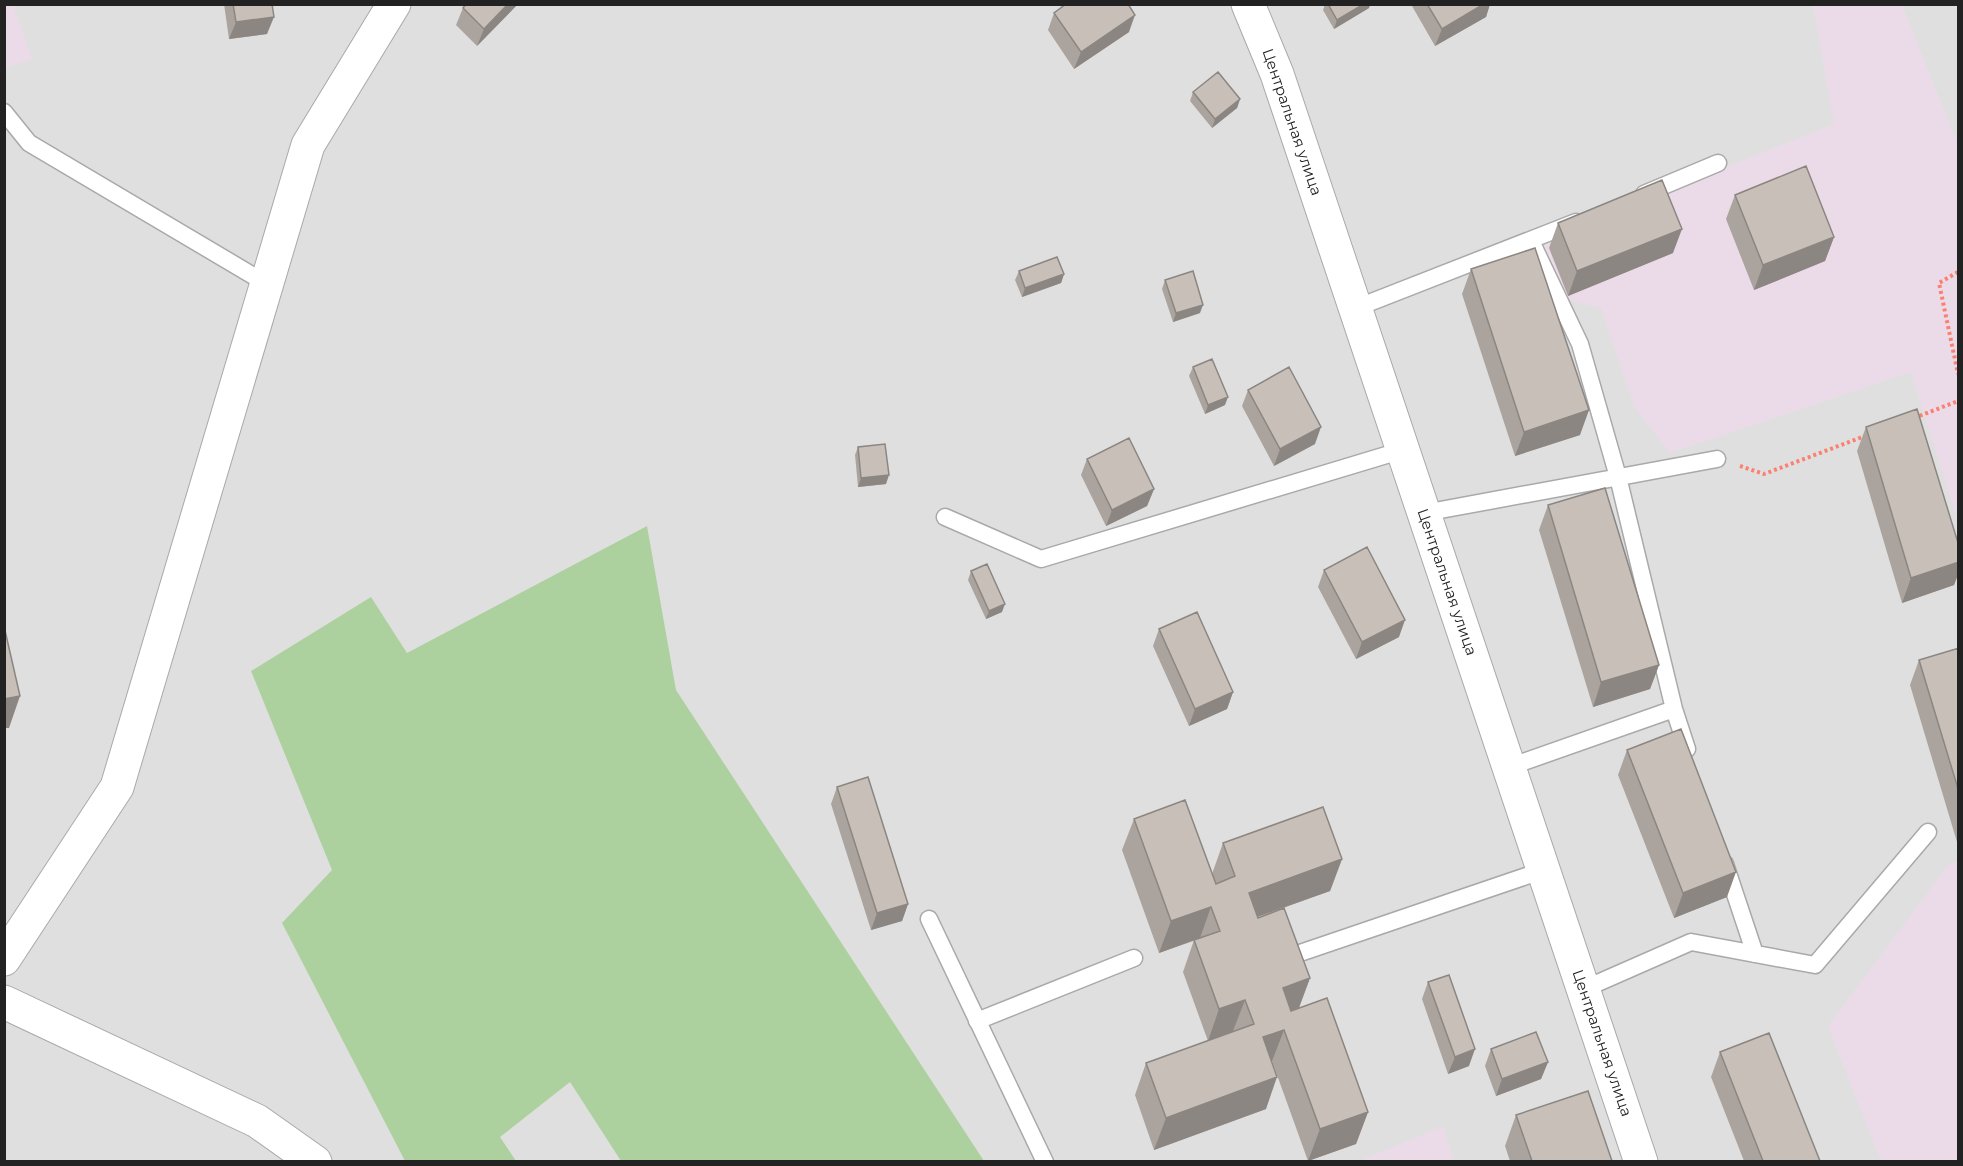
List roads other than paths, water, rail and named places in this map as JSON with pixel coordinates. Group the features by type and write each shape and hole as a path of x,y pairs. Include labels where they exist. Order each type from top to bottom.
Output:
{"street":[{"path":"4,959 117,787 309,145 394,4"},
{"name":"Центральная улица","path":"1248,4 1277,74 1641,1161"},
{"path":"4,1002 257,1121 315,1161"}],"lane":[{"path":"4,112 29,144 267,284"},
{"path":"1630,199 1718,163"},
{"path":"1356,308 1586,218"},
{"path":"1531,241 1580,344 1618,477 1674,709 1692,764"},
{"path":"945,517 1041,559 1403,450"},
{"path":"1424,513 1717,459"},
{"path":"1509,767 1674,709"},
{"path":"1584,989 1692,942 1815,965 1928,832"},
{"path":"1722,853 1755,954"},
{"path":"1300,953 1544,870"},
{"path":"929,919 1045,1161"},
{"path":"977,1021 1134,958"}]}
